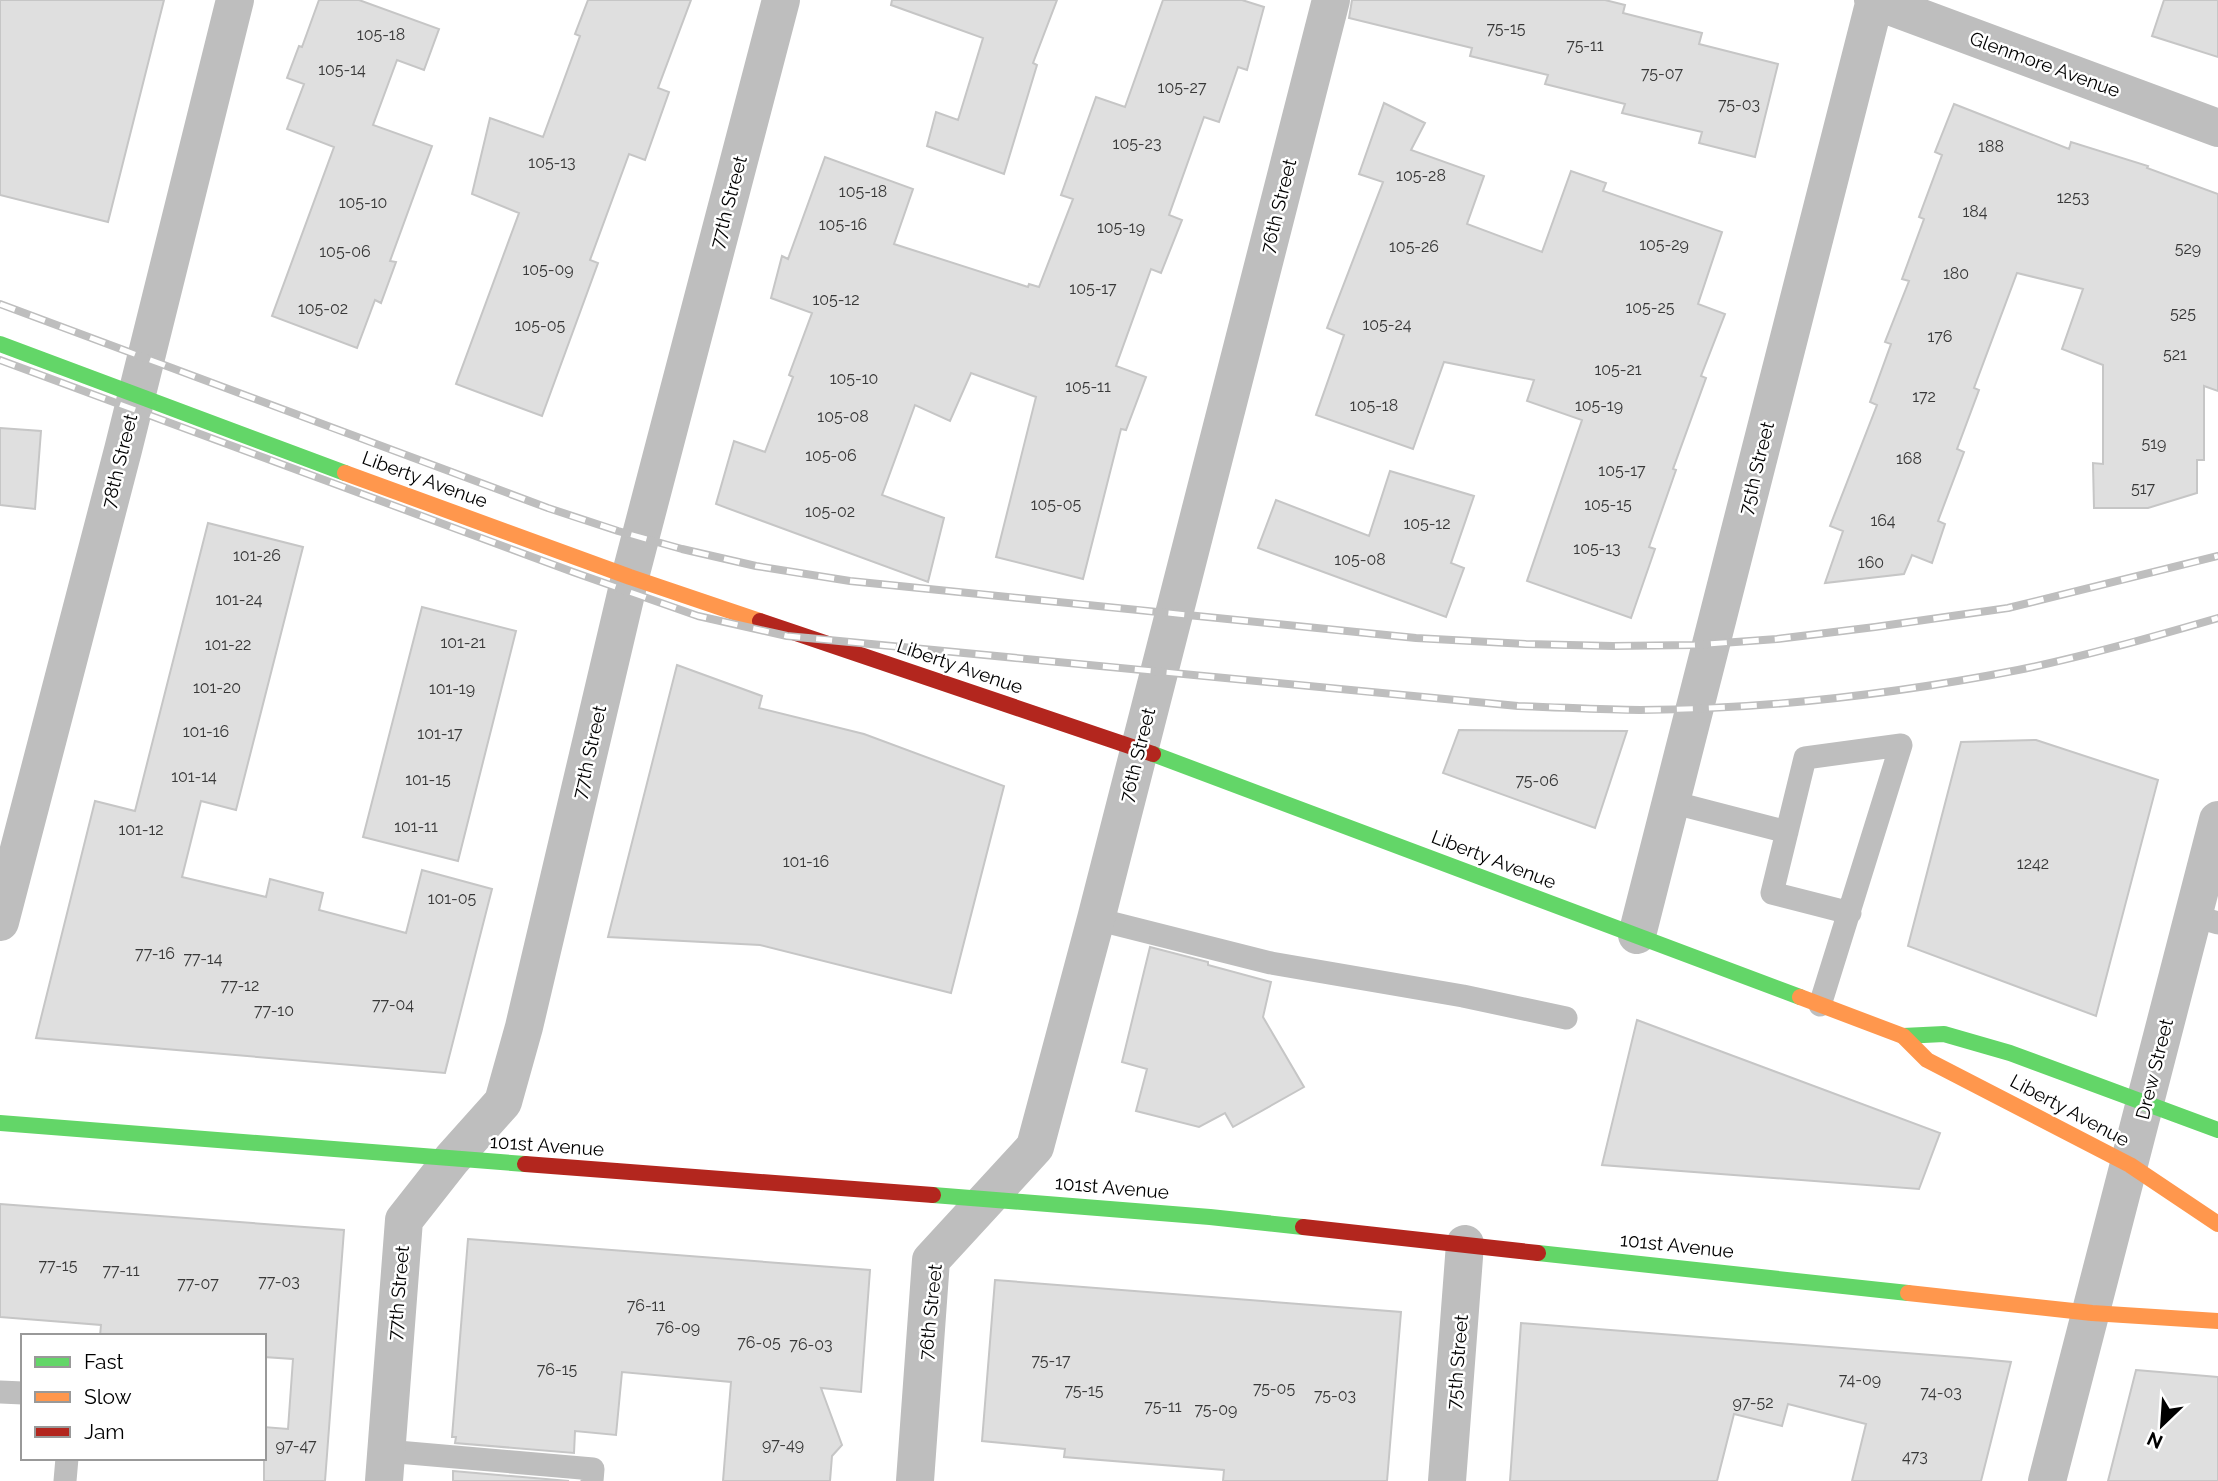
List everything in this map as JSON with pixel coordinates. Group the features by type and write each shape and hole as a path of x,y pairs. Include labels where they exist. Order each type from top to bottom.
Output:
{"street":[{"name":"78th Street","path":"0,922 235,0"},
{"name":"77th Street","path":"385,1466 404,1220 452,1158 503,1102 524,1027 630,577 781,0"},
{"name":"76th Street","path":"915,1481 932,1259 1035,1147 1331,0"},
{"name":"Glenmore Avenue","path":"1874,0 2218,128"},
{"name":"75th Street","path":"1637,935 1874,0"},
{"name":"Liberty Avenue","path":"0,344 630,577 1139,749 1903,1037 1927,1060 2130,1165 2218,1224"},
{"name":"Drew Street","path":"2048,1481 2145,1103 2206,919 2218,820"},
{"name":"Liberty Avenue","path":"1903,1037 1944,1034 2010,1054 2218,1130"},
{"name":"101st Avenue","path":"0,1123 1196,1216 2092,1312 2218,1321"},
{"name":"75th Street","path":"1447,1481 1465,1244"}],"lane":[{"path":"1820,1005 1850,914 1901,746 1805,758 1772,893 1850,914"},
{"path":"1671,802 1787,832"},
{"path":"1096,919 1271,963 1463,996 1566,1018"},
{"path":"0,1392 21,1394"},
{"path":"65,1481 67,1460"},
{"path":"385,1466 593,1468 592,1481"}],"building":[{"path":"0,0 164,0 108,222 0,195"},
{"path":"319,0 359,0 439,29 424,70 397,60 373,125 432,146 390,261 396,262 381,303 375,300 357,348 272,316 334,147 287,129 304,84 287,78 299,46 302,47"},
{"path":"588,0 691,0 658,88 669,92 645,160 629,154 590,260 598,263 542,416 456,384 519,213 472,194 490,118 543,137 580,36 575,34"},
{"path":"892,0 1057,0 1033,63 1037,65 1004,174 927,146 936,112 958,120 983,38 891,5"},
{"path":"1163,0 1242,0 1264,7 1247,70 1238,67 1219,122 1204,117 1169,215 1182,220 1161,273 1151,269 1116,366 1146,377 1126,430 1121,429 1083,579 996,557 1036,397 971,373 950,421 915,405 882,495 944,518 928,582 716,504 734,441 765,452 793,377 789,375 812,313 771,298 782,256 788,259 825,157 913,189 894,244 1028,287 1029,284 1039,287 1073,199 1061,195 1096,97 1125,107"},
{"path":"1352,0 1605,0 1625,5 1623,13 1702,33 1699,44 1778,64 1755,157 1699,143 1702,132 1622,113 1625,104 1545,84 1548,75 1470,56 1472,48 1349,18"},
{"path":"2164,0 2218,0 2218,57 2152,36"},
{"path":"1384,103 1425,123 1411,150 1484,176 1467,224 1542,252 1571,171 1606,183 1603,191 1722,232 1698,304 1725,314 1701,376 1706,378 1673,469 1676,470 1649,547 1655,549 1631,618 1527,581 1582,420 1527,401 1534,380 1444,362 1413,449 1316,415 1344,335 1327,328 1383,182 1359,174"},
{"path":"1954,104 2069,149 2071,142 2148,166 2147,168 2218,194 2218,391 2204,386 2204,460 2197,460 2197,493 2148,508 2094,508 2093,463 2103,464 2103,365 2062,349 2083,289 2017,273 1974,388 1979,390 1957,449 1964,452 1938,521 1945,524 1932,563 1912,555 1904,574 1825,583 1843,531 1830,526 1877,405 1870,402 1891,344 1885,342 1909,281 1902,279 1924,219 1919,217 1942,155 1935,152"},
{"path":"0,428 41,431 35,509 0,505"},
{"path":"1390,471 1474,496 1451,563 1464,568 1446,617 1258,548 1276,500 1369,536"},
{"path":"208,523 303,547 236,810 201,801 182,877 266,897 270,879 323,893 319,910 406,933 422,870 492,889 445,1073 36,1038 95,801 135,811"},
{"path":"422,607 516,631 458,861 363,837"},
{"path":"677,665 762,696 759,708 864,734 1004,786 951,993 760,945 608,937"},
{"path":"1459,730 1627,731 1595,828 1443,773"},
{"path":"2036,740 2158,780 2096,1016 1908,946 1961,742"},
{"path":"1150,947 1271,982 1263,1017 1304,1087 1233,1127 1225,1113 1199,1127 1136,1111 1147,1069 1122,1062"},
{"path":"1637,1020 1940,1133 1919,1189 1602,1165"},
{"path":"0,1204 344,1230 325,1481 264,1481 266,1427 288,1429 293,1359 266,1357 266,1334 100,1334 101,1325 0,1317"},
{"path":"468,1239 870,1270 861,1392 821,1388 842,1445 832,1456 830,1481 723,1481 731,1382 622,1372 616,1435 575,1431 574,1453 455,1443 456,1437 452,1437"},
{"path":"995,1280 1401,1312 1387,1481 1223,1481 1224,1470 1064,1457 1065,1449 982,1441"},
{"path":"1521,1323 2011,1362 1981,1481 1852,1481 1866,1424 1788,1404 1782,1426 1734,1414 1717,1481 1510,1481"},
{"path":"2136,1370 2218,1377 2218,1481 2108,1481"},
{"path":"453,1471 569,1481 453,1481"}],"railway":[{"path":"0,304 548,508 618,531 756,566 850,581 1416,638 1526,644 1694,645 1777,639 2008,608 2218,556"},
{"path":"0,360 698,616 787,636 1518,706 1640,710 1735,707 1830,699 1972,679 2043,665 2218,618"}],"traffic: fast":[{"path":"0,344 345,473"},
{"path":"1153,754 1800,997"},
{"path":"1903,1036 1944,1034 2010,1053 2218,1130"},
{"path":"0,1123 525,1164"},
{"path":"933,1195 1303,1227"},
{"path":"1538,1253 1908,1293"}],"traffic: slow":[{"path":"345,473 630,577 760,621"},
{"path":"1800,997 1903,1036 1927,1060 2130,1165 2218,1224"},
{"path":"1908,1293 2092,1313 2218,1321"}],"traffic: jam":[{"path":"760,621 1153,754"},
{"path":"525,1164 933,1195"},
{"path":"1303,1227 1538,1253"}]}
